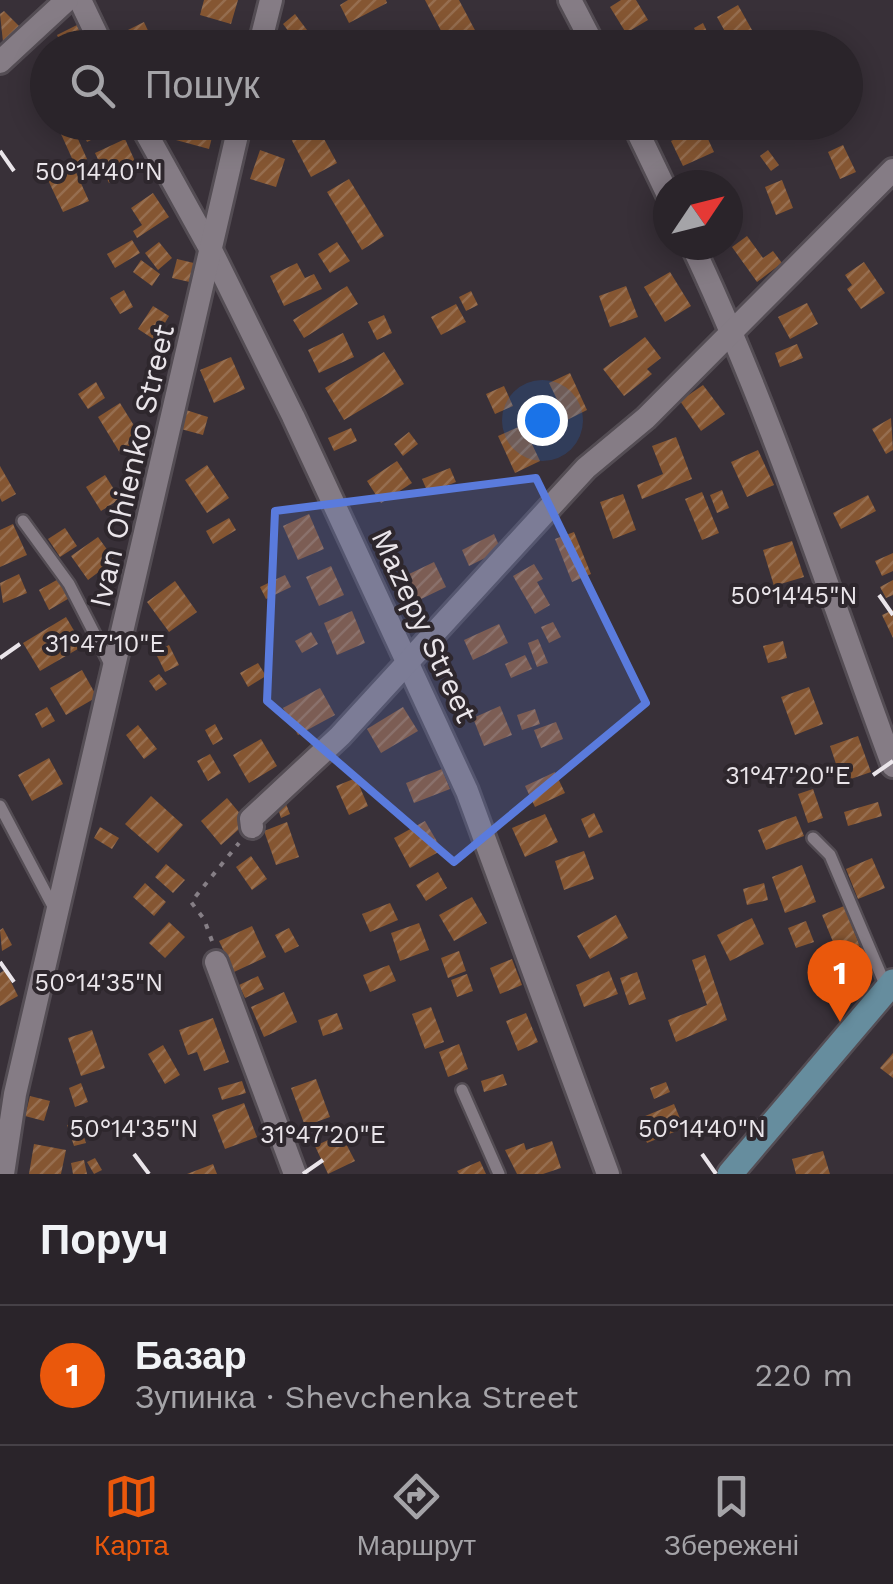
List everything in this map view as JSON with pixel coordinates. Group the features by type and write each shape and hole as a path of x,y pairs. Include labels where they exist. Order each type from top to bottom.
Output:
{"street":[{"path":"34,30 66,0"},
{"path":"80,0 94,30"},
{"path":"264,30 271,0"},
{"path":"570,0 586,30"},
{"path":"0,62 30,34"},
{"name":"Mazepy Street","path":"150,140 212,252 467,792 608,1174"},
{"name":"Ivan Ohienko Street","path":"4,1174 7,1101 58,916 236,140"},
{"path":"642,140 656,170"},
{"path":"252,828 251,819 340,736 586,468 646,418 893,170"},
{"path":"699,260 732,328 893,766"},
{"path":"216,962 294,1174"},
{"path":"730,1174 890,986"}],"lane":[{"path":"23,521 70,584 115,674"},
{"path":"0,806 58,916"},
{"path":"813,838 830,855 890,986"},
{"path":"462,1090 499,1174"}],"path":[{"path":"216,962 204,918 192,902 252,828"}],"highlighted area":[{"path":"536,478 646,703 454,862 267,701 275,511"}],"building":[{"path":"204,0 238,0 231,24 200,15"},
{"path":"348,0 387,3 349,23 340,5"},
{"path":"425,0 459,0 475,30 441,30"},
{"path":"621,0 636,0 648,20 624,30 610,7"},
{"path":"738,5 752,30 724,30 717,17"},
{"path":"4,11 19,26 3,42 0,14"},
{"path":"295,14 307,30 288,30 283,24"},
{"path":"144,22 148,30 128,30"},
{"path":"64,140 78,140 87,159 75,165"},
{"path":"125,140 139,170 109,183 95,153"},
{"path":"176,140 211,140 209,149"},
{"path":"292,140 325,140 337,163 311,177"},
{"path":"708,140 714,152 683,166 671,141"},
{"path":"843,145 856,172 840,179 828,152"},
{"path":"260,150 285,159 276,187 250,179"},
{"path":"768,150 779,165 771,171 760,156"},
{"path":"74,168 89,201 63,212 48,180"},
{"path":"349,179 384,236 362,250 327,192"},
{"path":"782,180 793,208 776,215 765,187"},
{"path":"153,193 169,217 137,238 133,231 142,225 131,208"},
{"path":"747,236 763,258 773,251 782,263 757,282 741,260 743,239"},
{"path":"132,240 140,253 115,268 107,254"},
{"path":"159,242 172,258 158,270 145,253"},
{"path":"337,242 350,261 330,273 318,254"},
{"path":"177,259 198,264 194,283 172,278"},
{"path":"141,260 160,274 152,286 133,272"},
{"path":"864,262 885,293 861,309 847,289 852,285 845,275"},
{"path":"297,263 305,278 314,274 322,289 284,306 270,276"},
{"path":"670,272 691,306 665,322 644,287"},
{"path":"347,286 358,304 304,338 293,320"},
{"path":"626,286 638,317 610,327 599,296"},
{"path":"124,290 133,307 120,314 110,298"},
{"path":"471,291 478,305 466,311 459,297"},
{"path":"807,303 818,324 790,339 778,317"},
{"path":"456,304 466,322 441,335 431,317"},
{"path":"153,306 169,316 155,340 138,329"},
{"path":"384,315 392,333 377,340 368,322"},
{"path":"343,333 354,357 319,373 308,350"},
{"path":"645,337 661,358 647,369 652,374 624,396 603,369"},
{"path":"797,344 803,358 780,367 775,353"},
{"path":"384,352 404,384 344,420 325,388"},
{"path":"231,357 245,389 214,403 200,370"},
{"path":"570,373 587,410 567,420 549,383"},
{"path":"96,382 105,398 88,409 78,394"},
{"path":"703,385 725,414 701,431 680,401"},
{"path":"504,386 513,406 495,414 486,394"},
{"path":"120,403 143,440 120,453 98,417"},
{"path":"186,410 208,417 203,435 181,429"},
{"path":"891,418 893,450 886,454 872,429"},
{"path":"523,425 540,461 515,473 498,436"},
{"path":"351,428 357,441 334,451 328,438"},
{"path":"409,432 418,444 403,456 394,444"},
{"path":"676,437 692,479 642,499 637,485 663,474 652,446"},
{"path":"758,450 774,485 747,497 731,462"},
{"path":"397,461 412,483 381,503 367,481"},
{"path":"207,465 229,498 207,513 185,480"},
{"path":"0,466 16,494 2,502 0,498"},
{"path":"450,468 456,482 428,493 422,479"},
{"path":"105,475 120,499 101,511 86,487"},
{"path":"722,490 729,508 717,513 710,495"},
{"path":"702,492 719,533 702,540 685,499"},
{"path":"623,494 636,530 613,539 600,502"},
{"path":"868,495 876,511 841,529 833,513"},
{"path":"309,514 324,549 298,560 283,526"},
{"path":"229,518 236,530 213,544 206,531"},
{"path":"13,524 27,555 0,567 0,530"},
{"path":"65,528 77,546 60,557 48,539"},
{"path":"574,532 591,574 572,582 555,539"},
{"path":"494,534 501,550 469,566 462,550"},
{"path":"98,537 119,566 104,577 100,571 88,580 71,556"},
{"path":"792,541 804,577 774,586 763,550"},
{"path":"893,553 893,571 882,576 875,561"},
{"path":"434,562 446,587 419,600 407,575"},
{"path":"534,564 543,579 537,582 550,605 535,614 513,576"},
{"path":"331,566 344,595 319,606 306,577"},
{"path":"19,574 27,593 3,603 0,583"},
{"path":"285,575 291,587 266,599 260,587"},
{"path":"62,577 73,596 49,610 39,590"},
{"path":"893,580 893,595 886,598 880,587"},
{"path":"175,581 197,612 169,632 147,602"},
{"path":"893,610 893,638 882,615"},
{"path":"352,611 365,643 337,655 324,623"},
{"path":"66,617 83,646 40,671 23,643"},
{"path":"553,622 561,637 549,643 541,627"},
{"path":"499,624 508,643 473,660 464,640"},
{"path":"311,632 318,644 302,653 295,641"},
{"path":"538,639 548,663 537,667 528,643"},
{"path":"783,641 787,658 768,663 763,646"},
{"path":"169,645 179,665 165,672 155,652"},
{"path":"525,655 532,669 511,678 505,664"},
{"path":"258,663 266,676 248,687 240,673"},
{"path":"82,670 97,697 66,715 50,688"},
{"path":"159,674 167,684 156,691 149,681"},
{"path":"809,687 823,724 795,735 781,697"},
{"path":"320,688 335,715 298,735 283,708"},
{"path":"500,706 512,735 484,746 473,718"},
{"path":"47,707 55,721 42,728 35,714"},
{"path":"403,707 418,731 381,753 367,729"},
{"path":"535,709 540,724 522,730 517,715"},
{"path":"556,722 563,739 541,748 534,730"},
{"path":"215,724 223,739 213,745 205,730"},
{"path":"138,725 157,749 144,759 126,735"},
{"path":"858,736 871,772 842,782 830,746"},
{"path":"261,739 277,766 249,783 233,755"},
{"path":"210,754 221,773 208,781 197,761"},
{"path":"49,758 63,784 32,801 18,775"},
{"path":"442,769 450,789 414,803 406,783"},
{"path":"555,772 565,793 535,807 525,786"},
{"path":"356,778 368,806 349,815 336,786"},
{"path":"813,789 823,818 808,823 798,794"},
{"path":"151,796 183,825 158,853 125,824"},
{"path":"227,798 247,822 221,845 201,821"},
{"path":"284,799 290,814 281,818 276,803"},
{"path":"878,802 882,816 848,826 844,812"},
{"path":"594,813 603,832 589,838 581,819"},
{"path":"545,814 558,842 525,857 512,828"},
{"path":"796,816 804,836 766,850 758,830"},
{"path":"425,821 442,850 410,868 394,838"},
{"path":"287,822 299,857 276,865 264,831"},
{"path":"100,827 119,838 112,849 94,838"},
{"path":"584,851 594,879 564,890 555,861"},
{"path":"251,856 267,879 252,890 236,867"},
{"path":"872,858 885,888 858,899 846,869"},
{"path":"166,864 185,880 173,893 155,877"},
{"path":"802,865 816,902 785,913 772,877"},
{"path":"438,872 447,888 426,901 416,885"},
{"path":"145,883 166,902 154,916 133,897"},
{"path":"764,883 768,900 747,905 743,889"},
{"path":"472,897 487,923 454,941 439,915"},
{"path":"390,903 398,920 370,932 362,914"},
{"path":"844,906 860,946 838,954 822,915"},
{"path":"616,915 628,938 590,959 577,936"},
{"path":"752,918 764,944 730,961 717,935"},
{"path":"806,921 814,942 796,948 788,928"},
{"path":"169,922 185,937 165,958 149,943"},
{"path":"419,923 429,950 400,961 391,933"},
{"path":"252,926 266,957 234,972 219,941"},
{"path":"3,928 12,945 2,951 0,930"},
{"path":"289,928 299,946 285,953 275,935"},
{"path":"459,951 466,971 448,978 441,958"},
{"path":"705,955 727,1020 676,1042 668,1020 707,1005 692,960"},
{"path":"512,959 522,985 500,994 490,968"},
{"path":"389,965 396,981 370,992 363,975"},
{"path":"5,970 18,996 0,1006 0,973"},
{"path":"609,971 618,994 584,1007 576,985"},
{"path":"637,972 646,999 629,1005 620,978"},
{"path":"467,974 473,991 457,997 451,980"},
{"path":"258,976 264,989 245,998 239,985"},
{"path":"284,992 297,1022 264,1037 251,1007"},
{"path":"431,1007 444,1042 425,1049 412,1014"},
{"path":"337,1013 343,1029 323,1036 318,1020"},
{"path":"526,1013 538,1042 518,1051 506,1021"},
{"path":"213,1018 229,1062 204,1071 197,1052 188,1055 179,1030"},
{"path":"92,1030 105,1068 81,1076 68,1038"},
{"path":"459,1044 468,1069 448,1077 439,1052"},
{"path":"163,1045 180,1075 165,1084 148,1054"},
{"path":"893,1053 893,1078 880,1068"},
{"path":"503,1074 507,1085 484,1092 481,1081"},
{"path":"316,1079 330,1117 305,1126 291,1088"},
{"path":"242,1081 246,1093 222,1100 218,1088"},
{"path":"666,1082 670,1092 654,1099 650,1088"},
{"path":"81,1083 88,1102 75,1107 69,1088"},
{"path":"30,1096 50,1101 44,1121 25,1116"},
{"path":"244,1103 257,1137 225,1149 212,1115"},
{"path":"674,1104 684,1128 647,1143 638,1119"},
{"path":"79,1122 86,1143 74,1146 67,1125"},
{"path":"341,1134 355,1161 328,1174 315,1146"},
{"path":"552,1141 561,1168 543,1174 517,1174 505,1150 524,1143 526,1150"},
{"path":"34,1144 66,1150 61,1174 29,1174"},
{"path":"823,1151 830,1174 796,1174 792,1159"},
{"path":"95,1158 102,1170 94,1174 87,1162"},
{"path":"84,1160 87,1174 73,1174 71,1163"},
{"path":"480,1161 486,1174 457,1171"},
{"path":"213,1164 217,1174 187,1174"}],"place":[{"name":"Базар","path":"840,1022"}]}
